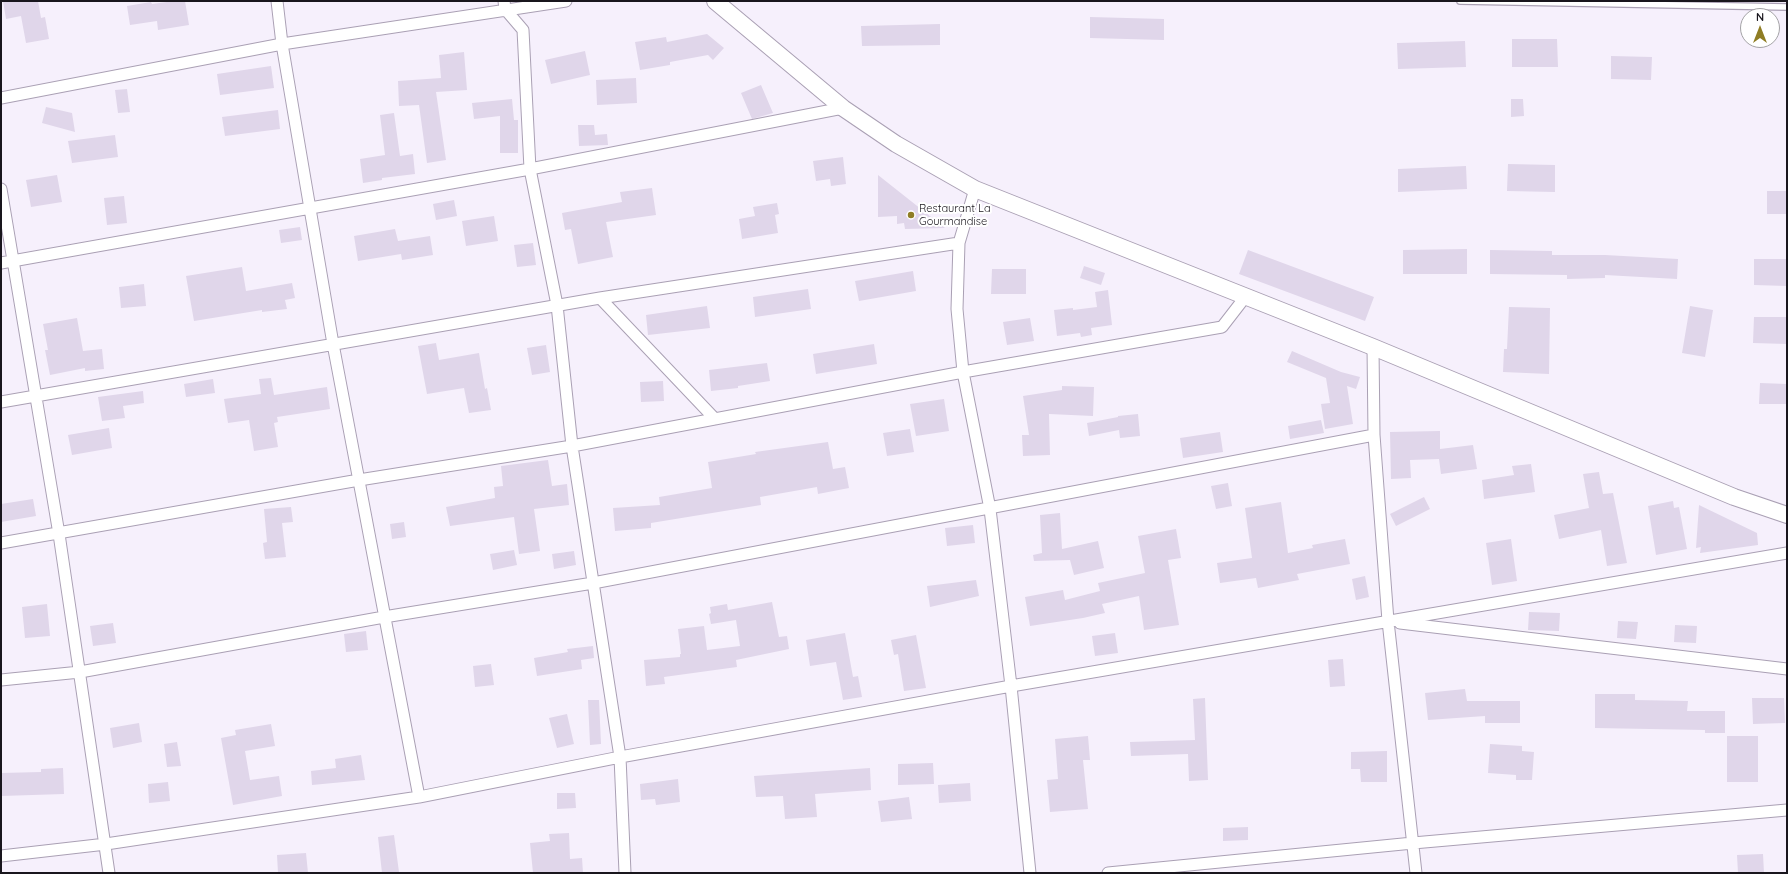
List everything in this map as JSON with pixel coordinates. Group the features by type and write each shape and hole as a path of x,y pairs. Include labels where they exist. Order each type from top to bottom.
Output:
{"main road":[{"path":"715,1 843,108 896,144 975,189 1373,347 1726,494 1787,515"}],"street":[{"path":"277,1 282,44 333,344 418,797"},
{"path":"1,98 282,44 505,5 566,1"},
{"path":"505,5 523,30 530,169 557,305 572,446 620,757 625,873"},
{"path":"1,263 530,169 843,108"},
{"path":"1,189 59,534 106,844 109,873"},
{"path":"975,189 959,243 957,309 963,372 990,509 1011,686 1030,873"},
{"path":"1,402 557,305 959,243"},
{"path":"1,543 359,480 572,446 963,372 1222,327 1246,296"},
{"path":"600,298 715,419"},
{"path":"1373,347 1374,435 1388,622 1416,873"},
{"path":"1,680 80,672 384,617 593,583 990,509 1374,435"},
{"path":"1,856 106,844 418,797 620,757 1011,686 1787,553"},
{"path":"1388,622 1787,669"},
{"path":"1108,873 1412,843 1787,810"}],"lane":[{"path":"1460,1 1734,3 1787,7"}],"building":[{"path":"3,1 38,1 41,18 45,17 49,39 26,43 21,16 6,19"},
{"path":"185,1 189,25 158,30 157,21 130,25 127,6 151,2 152,4"},
{"path":"1090,17 1164,19 1164,40 1090,38"},
{"path":"940,24 940,45 862,46 861,26"},
{"path":"707,34 724,48 713,60 708,55 670,62 670,65 640,70 635,42 666,37 667,42"},
{"path":"1512,39 1557,39 1558,67 1512,67"},
{"path":"1465,41 1466,67 1398,69 1397,43"},
{"path":"585,51 590,75 551,84 545,60"},
{"path":"464,52 467,90 436,92 446,160 427,163 419,105 399,106 398,81 441,78 439,55"},
{"path":"1611,56 1652,57 1651,80 1611,79"},
{"path":"271,66 274,88 220,95 217,74"},
{"path":"636,78 637,103 597,105 596,80"},
{"path":"761,85 773,113 752,119 741,93"},
{"path":"127,89 130,112 118,113 115,90"},
{"path":"512,99 514,120 518,120 518,153 500,153 500,116 474,119 472,103"},
{"path":"1511,99 1523,99 1524,116 1511,117"},
{"path":"46,107 72,113 75,132 42,123"},
{"path":"278,110 280,129 225,136 222,117"},
{"path":"394,113 400,156 413,154 415,174 382,178 382,180 363,183 360,159 385,155 380,115"},
{"path":"578,125 594,125 595,135 607,134 608,145 579,146"},
{"path":"115,135 118,157 72,163 68,141"},
{"path":"843,157 846,184 831,186 830,179 816,181 813,161"},
{"path":"1508,164 1555,165 1555,192 1507,191"},
{"path":"1466,166 1467,189 1398,192 1398,169"},
{"path":"57,175 62,202 31,207 26,180"},
{"path":"878,175 945,228 905,229 904,223 897,224 897,216 878,217"},
{"path":"652,188 656,215 606,222 613,257 578,264 571,229 565,230 562,213 622,202 620,192"},
{"path":"1767,191 1787,191 1787,214 1767,214"},
{"path":"124,196 127,223 107,225 104,198"},
{"path":"454,200 457,216 436,220 433,204"},
{"path":"777,203 779,214 775,215 778,233 742,239 739,219 755,216 753,207"},
{"path":"494,216 498,241 466,246 462,221"},
{"path":"300,227 302,240 281,243 279,230"},
{"path":"395,229 398,241 430,236 433,255 402,260 401,254 358,261 354,236"},
{"path":"533,243 536,265 517,267 514,245"},
{"path":"1467,249 1467,274 1403,274 1403,250"},
{"path":"1248,250 1374,297 1365,321 1239,274"},
{"path":"1490,250 1552,251 1552,255 1605,255 1678,259 1677,279 1605,275 1605,278 1567,279 1567,275 1490,274"},
{"path":"1754,259 1787,259 1787,286 1754,285"},
{"path":"1084,266 1105,273 1101,285 1080,278"},
{"path":"242,267 246,291 292,283 295,298 285,300 287,309 262,312 262,310 194,321 186,276"},
{"path":"992,269 1026,269 1026,294 991,294"},
{"path":"913,271 916,291 859,301 855,281"},
{"path":"144,284 146,306 121,308 119,287"},
{"path":"808,289 811,309 755,317 753,297"},
{"path":"1108,290 1112,325 1091,328 1092,335 1081,337 1080,333 1057,336 1054,310 1073,308 1073,310 1097,307 1095,292"},
{"path":"707,306 710,328 648,335 646,315"},
{"path":"1690,306 1713,310 1705,357 1682,353"},
{"path":"1509,307 1550,308 1549,374 1503,372 1504,349 1507,349"},
{"path":"1754,317 1787,317 1787,344 1753,343"},
{"path":"77,318 83,351 102,349 104,369 85,371 85,368 50,375 45,350 48,350 43,324"},
{"path":"1030,318 1034,341 1007,345 1003,322"},
{"path":"436,343 439,360 479,353 485,389 487,388 491,410 469,413 464,388 427,394 418,346"},
{"path":"874,344 877,364 816,374 813,354"},
{"path":"546,345 550,372 532,375 527,348"},
{"path":"1292,351 1341,372 1360,377 1356,389 1347,386 1353,424 1325,429 1321,404 1330,403 1326,378 1287,362"},
{"path":"767,363 770,381 738,386 738,388 711,391 709,370"},
{"path":"271,378 274,395 327,387 330,409 277,417 278,422 274,423 278,447 254,451 249,420 228,423 224,399 261,394 259,379"},
{"path":"213,379 215,393 186,397 184,384"},
{"path":"663,381 664,401 641,402 640,382"},
{"path":"1760,383 1787,384 1787,404 1759,404"},
{"path":"1062,386 1094,387 1093,416 1049,414 1050,455 1023,456 1022,435 1029,435 1023,396 1062,390"},
{"path":"143,391 144,403 123,406 125,418 102,421 98,397"},
{"path":"944,399 949,431 916,436 910,404"},
{"path":"1138,414 1140,436 1120,438 1119,430 1089,436 1087,423 1118,416"},
{"path":"1321,420 1324,433 1290,439 1288,426"},
{"path":"109,428 112,448 72,455 68,435"},
{"path":"910,429 914,452 887,456 883,433"},
{"path":"1440,431 1440,449 1473,445 1477,469 1441,474 1439,459 1410,460 1411,478 1391,479 1390,432"},
{"path":"1220,432 1223,452 1183,458 1180,438"},
{"path":"828,442 833,469 845,467 849,488 818,494 817,487 760,497 761,505 651,523 651,528 615,531 613,508 660,505 659,497 712,488 708,462 756,454 755,452"},
{"path":"548,460 552,486 567,484 569,505 534,509 540,551 519,554 514,517 450,526 446,507 495,498 494,487 503,486 501,466"},
{"path":"1531,464 1535,492 1484,499 1482,480 1514,475 1512,466"},
{"path":"1599,472 1603,494 1613,493 1627,563 1607,566 1601,530 1559,539 1554,515 1589,508 1583,474"},
{"path":"1228,483 1232,506 1216,509 1211,486"},
{"path":"1424,497 1430,509 1396,526 1390,514"},
{"path":"33,499 36,516 1,522 1,504"},
{"path":"1673,501 1674,508 1679,507 1687,549 1656,555 1648,506"},
{"path":"1281,502 1288,553 1313,548 1312,545 1345,539 1350,564 1297,574 1299,580 1258,588 1256,578 1220,583 1217,563 1252,558 1245,508"},
{"path":"1699,505 1757,533 1758,545 1700,553 1701,547 1696,548"},
{"path":"291,507 293,522 282,523 286,557 265,559 263,543 267,542 264,509"},
{"path":"1060,513 1062,549 1098,541 1104,568 1074,575 1070,560 1034,561 1033,555 1042,553 1040,515"},
{"path":"404,522 406,537 392,539 390,524"},
{"path":"973,525 975,543 947,546 945,528"},
{"path":"1176,529 1181,558 1168,560 1179,625 1144,630 1139,596 1102,604 1105,613 1030,626 1025,597 1063,590 1065,600 1100,591 1098,583 1145,573 1138,536"},
{"path":"1511,539 1517,581 1492,585 1486,543"},
{"path":"514,550 517,565 493,570 490,554"},
{"path":"574,551 576,565 554,569 552,554"},
{"path":"1365,576 1369,597 1356,600 1352,579"},
{"path":"976,580 979,596 930,607 927,586"},
{"path":"772,602 779,637 787,636 789,649 736,660 737,667 664,677 665,684 646,686 644,660 680,657 681,654 678,629 704,626 707,650 740,646 736,620 711,624 709,614 711,613 710,607 727,604 728,610"},
{"path":"47,604 50,636 25,638 22,607"},
{"path":"1529,612 1560,613 1559,631 1528,630"},
{"path":"1618,621 1638,622 1636,639 1617,638"},
{"path":"113,623 116,643 93,646 90,626"},
{"path":"1675,625 1697,626 1696,643 1674,642"},
{"path":"366,631 368,650 346,652 344,634"},
{"path":"845,633 853,677 858,676 862,697 843,700 836,662 810,666 806,640"},
{"path":"1115,633 1118,653 1095,656 1092,636"},
{"path":"916,635 926,688 904,691 898,654 894,655 891,640"},
{"path":"593,646 594,658 581,660 582,669 537,676 534,658 568,652 567,649"},
{"path":"1343,659 1345,686 1330,687 1328,660"},
{"path":"491,664 494,685 475,687 473,666"},
{"path":"1465,689 1467,701 1520,701 1520,723 1485,723 1485,716 1428,720 1425,693"},
{"path":"1595,694 1635,694 1635,700 1688,701 1687,711 1725,711 1725,733 1705,733 1705,730 1595,728"},
{"path":"1205,698 1208,780 1189,781 1188,754 1131,756 1130,742 1195,740 1193,699"},
{"path":"1752,698 1784,698 1785,723 1753,724"},
{"path":"588,700 599,700 601,744 590,745"},
{"path":"567,714 574,744 557,748 549,718"},
{"path":"139,723 142,742 113,748 110,728"},
{"path":"271,724 275,746 245,751 250,780 279,776 282,796 233,805 221,738 236,735 235,730"},
{"path":"1088,736 1090,760 1083,760 1088,809 1050,812 1047,780 1058,779 1055,739"},
{"path":"1727,736 1758,736 1758,782 1727,782"},
{"path":"177,742 181,766 167,767 164,744"},
{"path":"1490,744 1522,746 1522,751 1534,752 1532,780 1516,780 1516,775 1488,773"},
{"path":"1387,751 1387,782 1361,782 1360,769 1351,769 1351,752"},
{"path":"361,755 365,780 312,785 311,771 336,768 335,759"},
{"path":"933,763 934,784 898,785 898,764"},
{"path":"63,768 64,794 1,796 1,773 41,772 41,769"},
{"path":"870,768 871,790 815,794 817,817 785,819 783,796 756,797 754,776"},
{"path":"678,779 680,802 656,805 655,799 641,800 640,784"},
{"path":"168,782 170,801 149,803 148,784"},
{"path":"970,783 971,801 939,803 938,785"},
{"path":"557,793 575,793 576,808 557,809"},
{"path":"909,797 912,819 881,822 878,801"},
{"path":"1248,827 1248,840 1223,841 1223,828"},
{"path":"569,833 570,859 582,858 583,873 533,873 530,843 550,841 549,834"},
{"path":"394,835 399,872 382,873 378,837"},
{"path":"306,853 308,873 278,873 277,855"},
{"path":"1763,854 1764,873 1738,873 1737,855"}],"place":[{"name":"Restaurant La Gourmandise","path":"911,215"}]}
